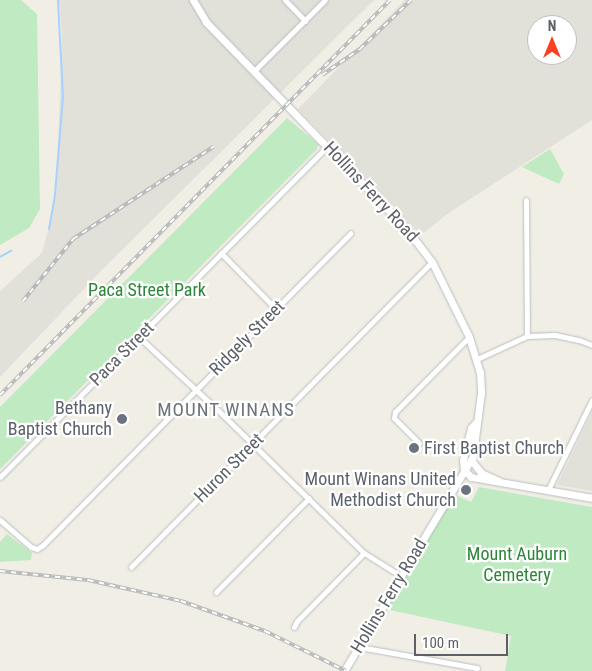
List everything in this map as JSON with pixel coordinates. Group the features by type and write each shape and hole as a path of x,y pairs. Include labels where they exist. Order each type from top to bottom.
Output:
{"street":[{"name":"Hollins Ferry Road","path":"193,0 206,22 405,227 432,262 469,337 477,359 482,388 473,461 464,470 344,671"},
{"path":"285,0 305,21"},
{"path":"254,71 325,0"},
{"name":"Paca Street","path":"0,477 328,146"},
{"path":"526,200 527,336"},
{"name":"Ridgely Street","path":"0,520 31,547 37,549 351,233"},
{"path":"221,254 276,309"},
{"name":"Huron Street","path":"131,567 432,262"},
{"path":"477,359 527,336 556,335 592,345"},
{"path":"139,337 309,498 364,553 401,576"},
{"path":"419,443 394,415 469,337"},
{"path":"548,490 592,400"},
{"name":"Hollins Ferry Road","path":"464,470 464,455 471,428 477,421"},
{"path":"473,461 481,473 499,481"},
{"path":"464,470 475,479 499,481 592,498"},
{"path":"216,592 309,498"},
{"path":"294,627 297,621 364,553"},
{"path":"359,647 477,668"}],"shaded area":[{"path":"59,0 374,0 101,271 0,377 0,291 42,253 51,219 57,175 62,37"},
{"path":"405,0 592,0 592,120 450,212 421,235 298,109"},
{"path":"592,412 592,491 557,485"}],"green space":[{"path":"0,0 21,0 37,14 40,209 29,228 0,245"},
{"name":"Paca Street Park","path":"287,118 318,144 317,149 0,469 0,407"},
{"path":"550,149 564,174 559,184 522,167"},
{"name":"Mount Auburn Cemetery","path":"479,487 592,507 592,671 505,671 511,636 385,609 454,494 471,502"},
{"path":"7,534 32,553 31,560 0,562 0,542"}],"waterway":[{"path":"49,229 55,194 63,97 58,0"},
{"path":"0,257 11,251"}],"railway":[{"path":"0,395 390,0"},
{"path":"322,75 360,49 411,0"},
{"path":"23,301 73,239 213,147"},
{"path":"0,571 88,580 181,601 265,631 346,671"}],"place":[{"name":"Bethany Baptist Church","path":"122,419"},
{"name":"First Baptist Church","path":"414,448"},
{"name":"Mount Winans United Methodist Church","path":"466,490"}],"district":[{"name":"MOUNT WINANS","path":"226,410"}]}
